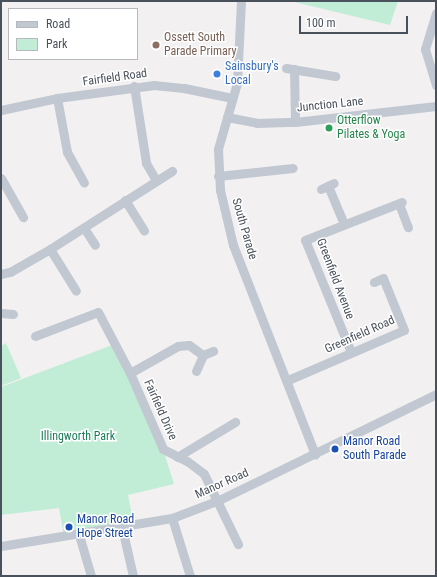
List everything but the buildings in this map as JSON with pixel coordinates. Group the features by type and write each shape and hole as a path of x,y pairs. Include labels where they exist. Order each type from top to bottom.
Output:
{"street":[{"name":"South Parade","path":"241,1 237,83 218,149 218,176 234,245 316,454"},
{"path":"436,13 426,48 436,85"},
{"path":"296,122 290,69 335,76"},
{"name":"Fairfield Road","path":"1,110 57,98 134,86 169,85 232,98"},
{"path":"134,86 146,163 156,180"},
{"path":"57,98 67,152 84,183"},
{"name":"Junction Lane","path":"227,117 257,123 296,122 436,106"},
{"path":"218,176 293,168"},
{"path":"1,274 10,272 50,249 84,228 107,211 172,171"},
{"path":"1,178 23,217"},
{"path":"328,186 344,224"},
{"path":"125,200 144,231"},
{"name":"Greenfield Avenue","path":"351,352 305,240 400,203 408,227"},
{"path":"84,228 95,245"},
{"path":"50,249 76,291"},
{"name":"Greenfield Road","path":"288,380 404,330 383,278 374,282"},
{"name":"Fairfield Drive","path":"35,336 98,312 130,373 163,449 204,474 219,500 238,544"},
{"path":"1,313 13,314"},
{"path":"130,373 178,346 189,345 203,355"},
{"path":"196,371 203,355 213,351"},
{"name":"Manor Road","path":"1,546 122,528 172,518 219,500 316,454 436,394"},
{"path":"177,457 235,421"},
{"path":"172,518 190,576"},
{"path":"122,528 133,576"},
{"path":"79,535 91,576"}],"green space":[{"path":"290,1 398,1 390,25"},
{"path":"6,343 21,378 1,386 1,346"},
{"name":"Illingworth Park","path":"115,344 163,449 174,484 128,495 133,520 64,537 59,508 1,515 1,387"}],"place":[{"name":"Ossett South Parade Primary","path":"156,45"},
{"name":"Sainsbury's Local","path":"217,74"},
{"name":"Otterflow Pilates & Yoga","path":"329,128"},
{"name":"Manor Road South Parade","path":"335,449"},
{"name":"Manor Road Hope Street","path":"69,527"}]}
